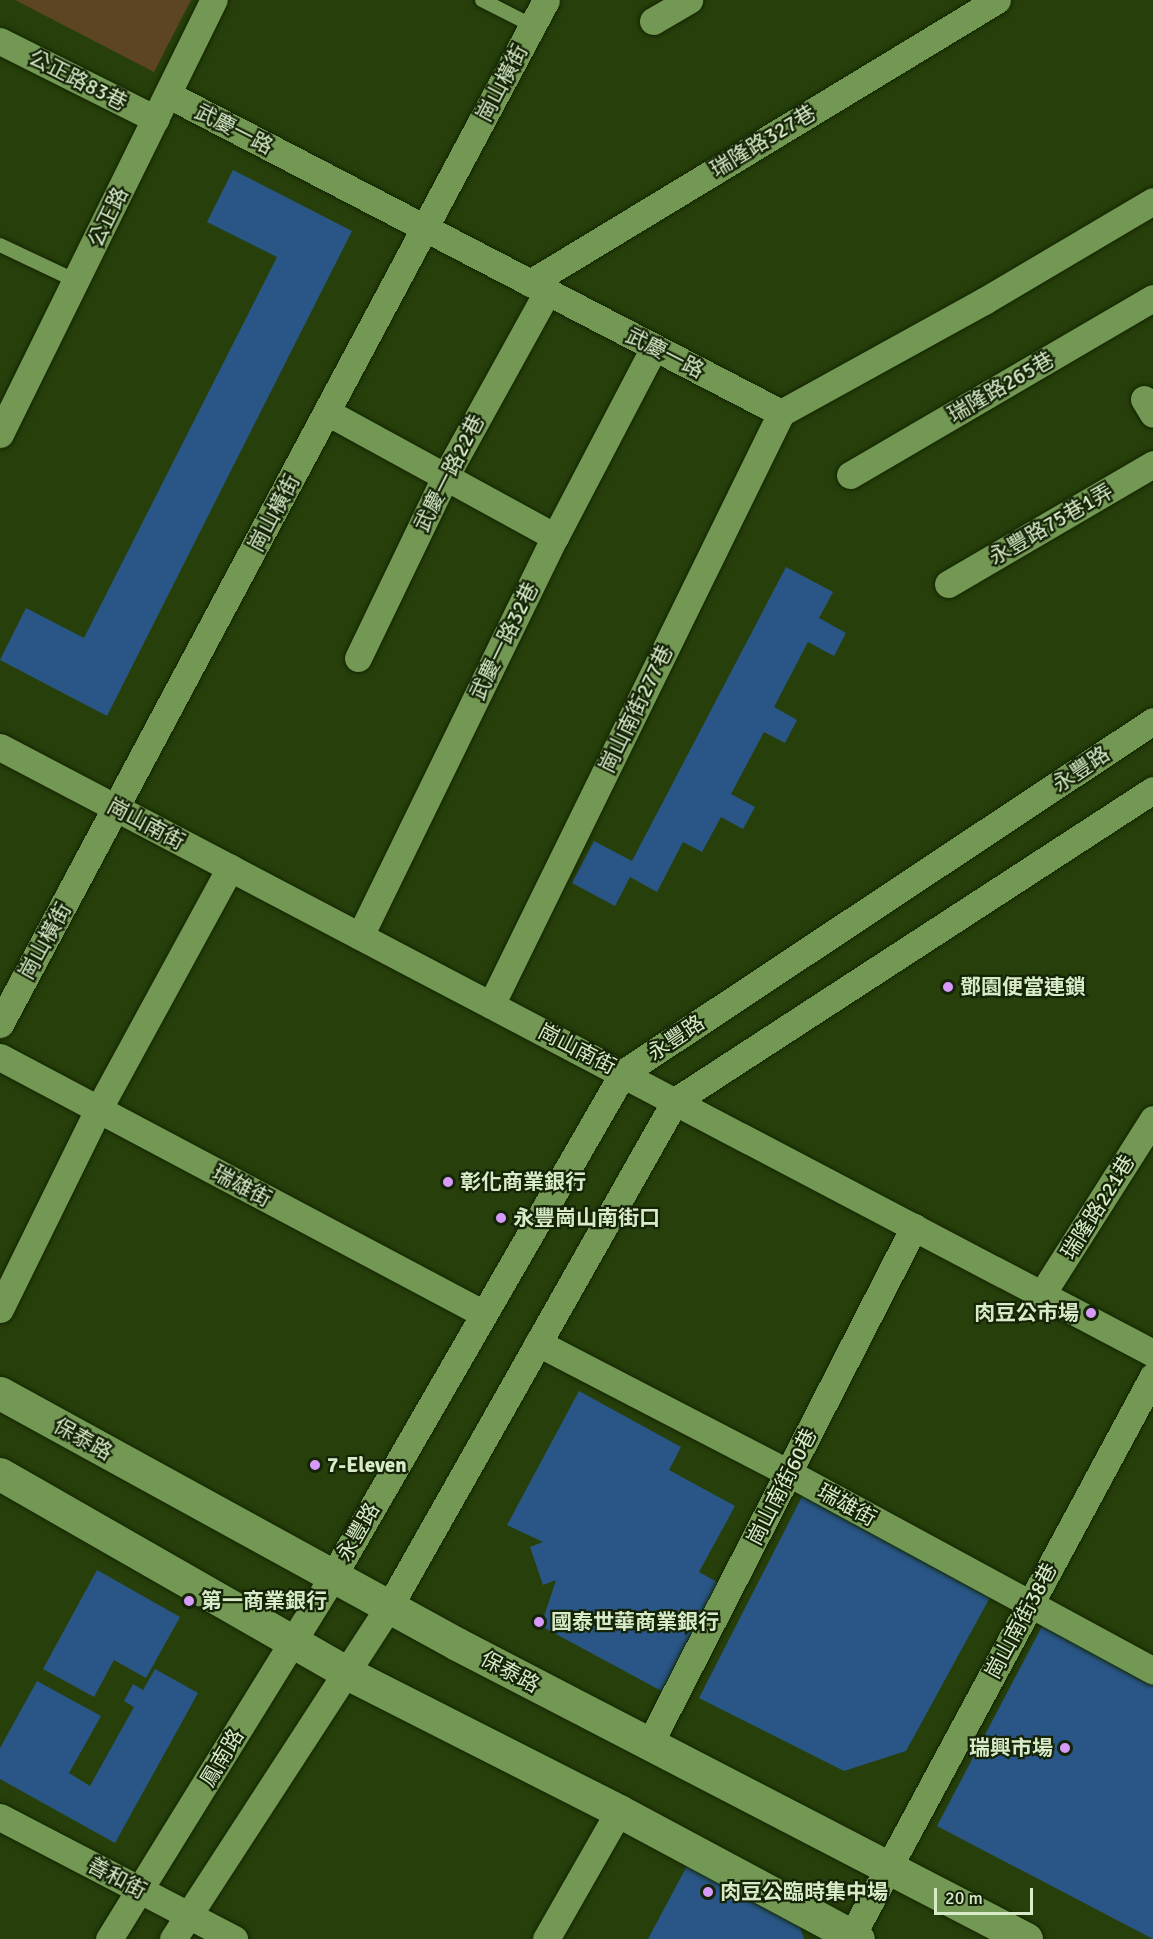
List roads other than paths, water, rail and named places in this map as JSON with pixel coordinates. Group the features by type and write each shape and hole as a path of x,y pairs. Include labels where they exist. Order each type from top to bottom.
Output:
{"street":[{"name":"公正路","path":"0,434 214,0"},
{"name":"崗山橫街","path":"0,1024 117,809 546,0"},
{"path":"653,21 689,0"},
{"name":"瑞隆路327巷","path":"538,287 997,0"},
{"name":"公正路83巷","path":"0,42 156,120"},
{"name":"武慶一路","path":"169,95 781,413"},
{"path":"781,413 984,301 1153,201"},
{"name":"武慶一路22巷","path":"358,658 538,287"},
{"name":"瑞隆路265巷","path":"850,475 1153,298"},
{"name":"武慶一路32巷","path":"360,936 555,537 654,348"},
{"path":"327,412 555,537"},
{"name":"崗山南街277巷","path":"491,1005 781,413"},
{"name":"永豐路75巷1弄","path":"948,584 1153,464"},
{"name":"永豐路","path":"333,1576 623,1073 1153,721"},
{"name":"崗山南街","path":"0,747 1153,1353"},
{"path":"173,1939 389,1607 675,1101 1153,790"},
{"path":"0,1309 98,1110 230,868"},
{"name":"瑞雄街","path":"0,1057 484,1314"},
{"name":"瑞隆路221巷","path":"1042,1294 1153,1119"},
{"name":"崗山南街60巷","path":"649,1745 914,1227"},
{"name":"瑞雄街","path":"538,1343 789,1473 1153,1671"},
{"name":"崗山南街38巷","path":"853,1938 1029,1604 1153,1376"},
{"name":"保泰路","path":"0,1393 389,1607 649,1745 1026,1939"},
{"path":"0,1474 347,1673 619,1811 853,1938"},
{"name":"鳳南路","path":"110,1939 333,1576"},
{"path":"546,1939 619,1811"},
{"name":"善和街","path":"0,1817 234,1939"}],"lane":[{"path":"482,0 533,26"},
{"path":"0,244 76,281"}],"place":[{"name":"鄧園便當連鎖","path":"948,987"},
{"name":"彰化商業銀行","path":"448,1182"},
{"name":"永豐崗山南街口","path":"501,1218"},
{"name":"肉豆公市場","path":"1091,1313"},
{"name":"7-Eleven","path":"315,1465"},
{"name":"第一商業銀行","path":"189,1601"},
{"name":"國泰世華商業銀行","path":"539,1622"},
{"name":"瑞興市場","path":"1065,1748"},
{"name":"肉豆公臨時集中場","path":"708,1892"}]}
